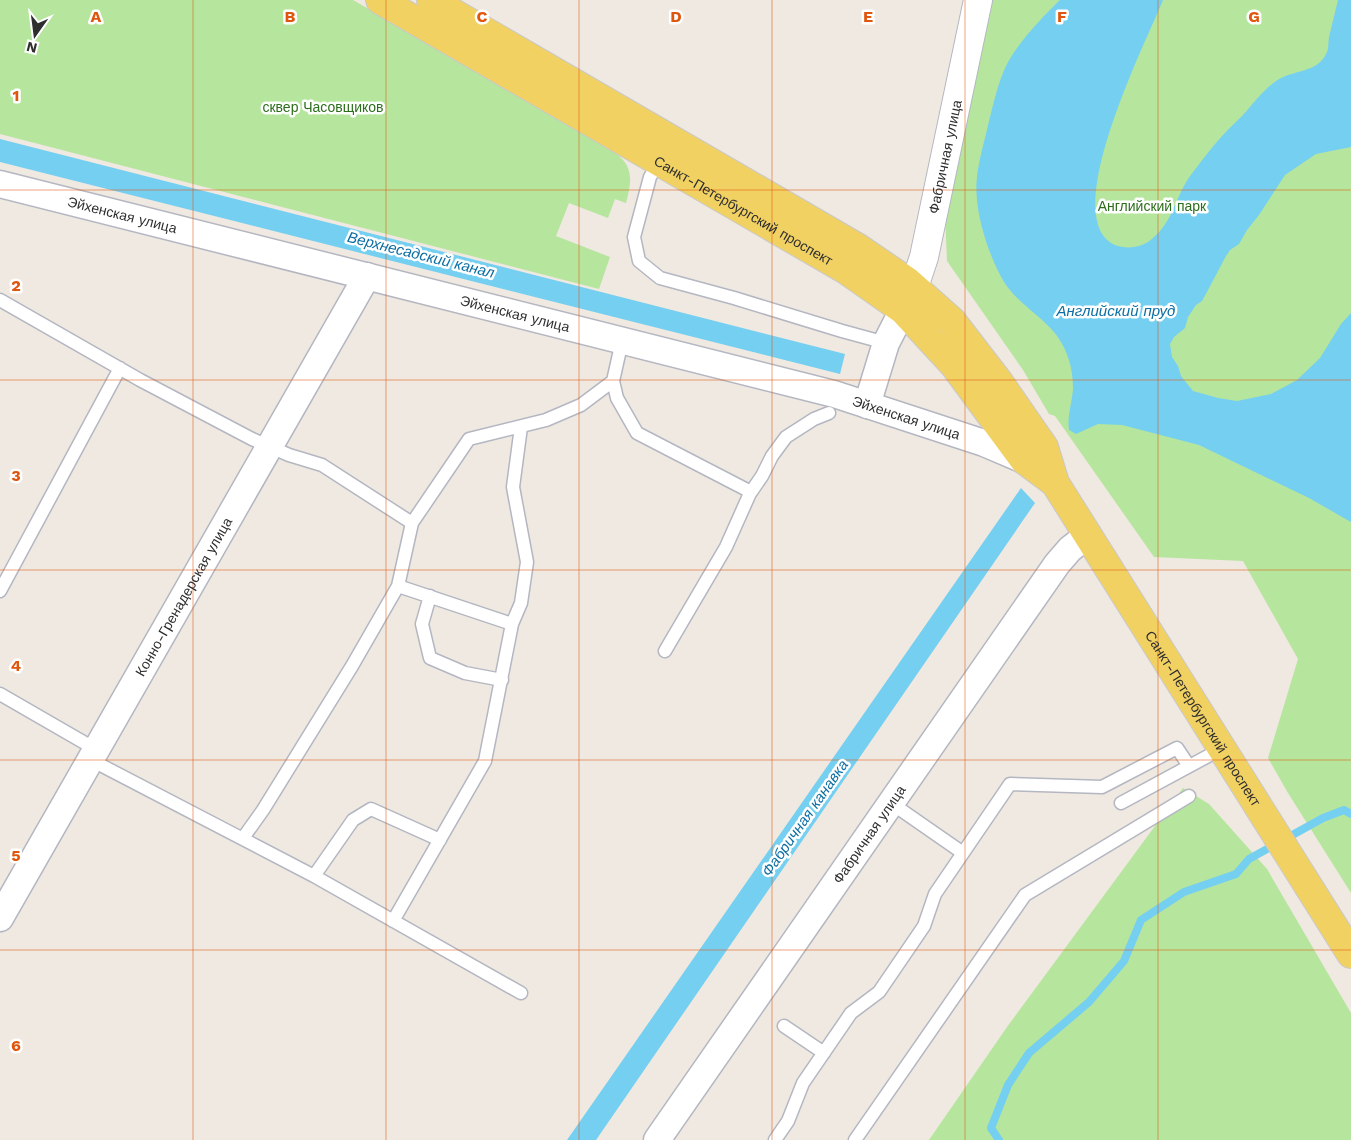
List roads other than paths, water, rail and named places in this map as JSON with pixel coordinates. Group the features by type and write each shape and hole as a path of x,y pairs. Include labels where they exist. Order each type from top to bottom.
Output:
{"main road":[{"name":"Санкт-Петербургский проспект","path":"380,0 846,270 908,292 954,366 1024,460 1055,483"},
{"name":"Санкт-Петербургский проспект","path":"431,0 857,247 908,292 952,321 999,382 1044,447 1055,483 1351,954"}],"street":[{"name":"Фабричная улица","path":"908,292 963,0"},
{"name":"Фабричная улица","path":"868,405 886,343 924,257 978,0"},
{"name":"Эйхенская улица","path":"0,184 834,394 984,443 1024,460"},
{"name":"Конно-Гренадерская улица","path":"0,918 367,276"},
{"name":"Фабричная улица","path":"657,1140 1057,564 1070,549 1088,535"}],"lane":[{"path":"659,162 650,177 634,237 639,261 660,278 886,343"},
{"path":"0,300 140,380 269,447 322,465 412,523"},
{"path":"622,341 613,381 617,398 637,433 751,491"},
{"path":"0,591 120,368"},
{"path":"243,838 263,810 331,700 398,586 412,523 469,439 546,420 581,405 613,381"},
{"path":"665,651 726,547 751,491 762,476 772,456 786,437 814,419 829,413"},
{"path":"393,921 485,761 512,624 521,603 526,562 513,487 521,426"},
{"path":"398,586 512,624"},
{"path":"430,596 422,624 430,658 465,673 502,680"},
{"path":"0,694 94,755 521,993"},
{"path":"775,1140 788,1121 803,1083 851,1013 879,992 924,926 935,894 1010,784 1102,787 1176,748 1189,766"},
{"path":"1121,803 1222,749"},
{"path":"855,1140 1025,895 1189,796"},
{"path":"891,804 963,853"},
{"path":"314,876 353,820 370,809 440,840"},
{"path":"784,1026 824,1053"}],"water":[{"name":"Английский пруд","path":"1060,0 1163,0 1140,52 1111,128 1100,167 1095,202 1099,229 1115,245 1136,247 1148,242 1162,228 1168,220 1183,187 1196,168 1258,97 1276,81 1311,68 1323,59 1328,50 1329,37 1338,0 1351,0 1351,147 1316,154 1285,175 1239,244 1230,250 1226,256 1202,301 1196,305 1188,317 1185,328 1174,337 1170,344 1172,357 1178,366 1181,376 1193,391 1237,401 1271,394 1297,380 1320,358 1341,324 1351,313 1351,522 1309,498 1199,445 1122,425 1098,424 1076,434 1069,430 1073,379 1068,356 1061,341 1054,332 1019,300 1004,282 987,245 977,203 976,189 981,156 1004,71 1011,56 1024,39"},
{"name":"Верхнесадский канал","path":"0,139 845,354 840,374 0,162"},
{"name":"Фабричная канавка","path":"1021,488 1035,503 596,1140 567,1140"}],"waterway":[{"path":"999,1140 991,1128 1008,1085 1029,1053 1089,1002 1124,961 1141,920 1184,892 1236,874 1249,859 1323,818 1344,810 1351,814"}],"park label":[{"name":"сквер Часовщиков","path":"323,107"},
{"name":"Английский парк","path":"1152,206"}]}
